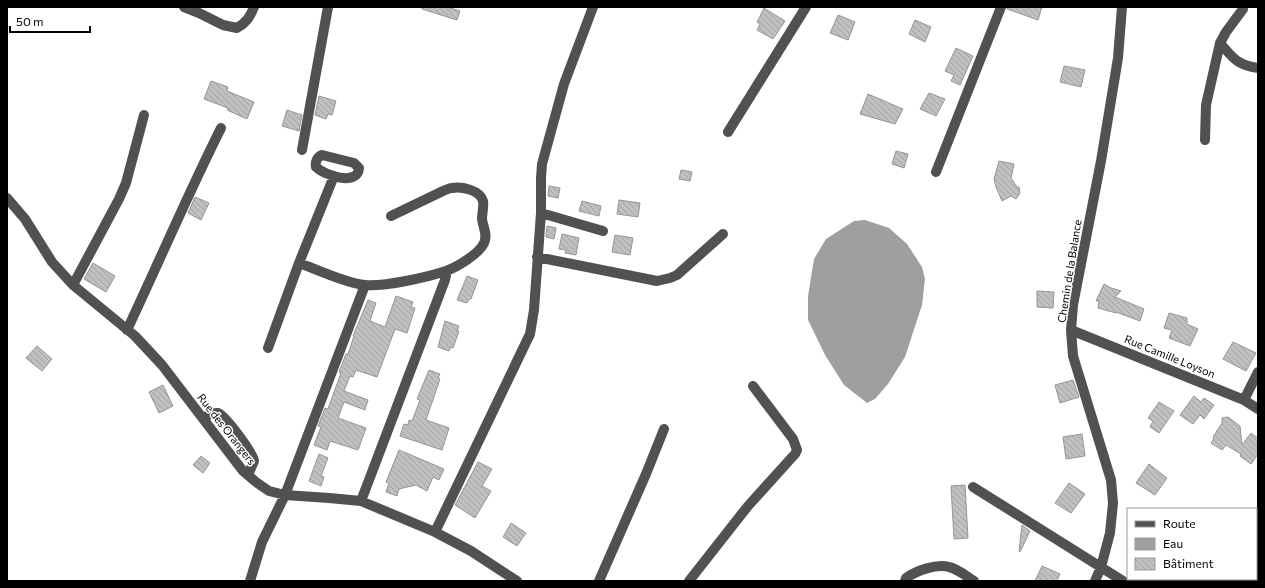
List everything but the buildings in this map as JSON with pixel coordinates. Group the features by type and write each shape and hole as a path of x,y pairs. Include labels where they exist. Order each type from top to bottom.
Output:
{"street":[{"path":"184,7 223,25 237,28 246,22 254,7"},
{"path":"302,150 328,7"},
{"path":"435,532 530,334 534,310 541,213 542,164 564,84 593,7"},
{"path":"728,132 806,7"},
{"path":"936,172 1001,7"},
{"name":"Chemin de la Balance","path":"1095,581 1101,567 1110,533 1113,503 1110,480 1075,362 1071,330 1073,306 1118,58 1122,7"},
{"path":"1205,140 1206,105 1220,43 1243,9 1242,7"},
{"path":"1220,43 1235,60 1246,66 1258,68"},
{"path":"73,285 126,183 144,115"},
{"path":"127,330 197,176 221,128"},
{"path":"268,348 299,263 334,176"},
{"path":"299,263 354,283 365,285 383,284 447,270 467,260 484,243 486,237 482,214 482,198 478,194 462,188 452,188 391,216"},
{"name":"Rue des Orangers","path":"7,198 25,218 52,262 73,285 127,330 162,365 243,471 248,475 269,490 285,495 362,501 435,532 471,551 517,581"},
{"path":"541,213 603,231"},
{"path":"537,256 657,281 677,275 723,234"},
{"path":"362,501 445,280 447,270"},
{"path":"250,581 262,542 285,495 365,285"},
{"name":"Rue Camille Loyson","path":"1071,330 1244,400 1258,409"},
{"path":"1244,400 1258,372"},
{"path":"689,581 748,506 797,450 792,438 753,386"},
{"path":"203,418 214,413 220,414 244,443 254,461 248,475"},
{"path":"599,581 664,429"},
{"path":"973,487 1123,581"},
{"path":"905,581 906,578 918,571 947,566 957,570 974,581"}],"water":[{"path":"865,220 889,228 907,244 922,267 925,279 922,305 905,357 888,384 875,399 867,403 844,385 825,355 808,320 808,296 814,259 826,239 854,221"}]}
